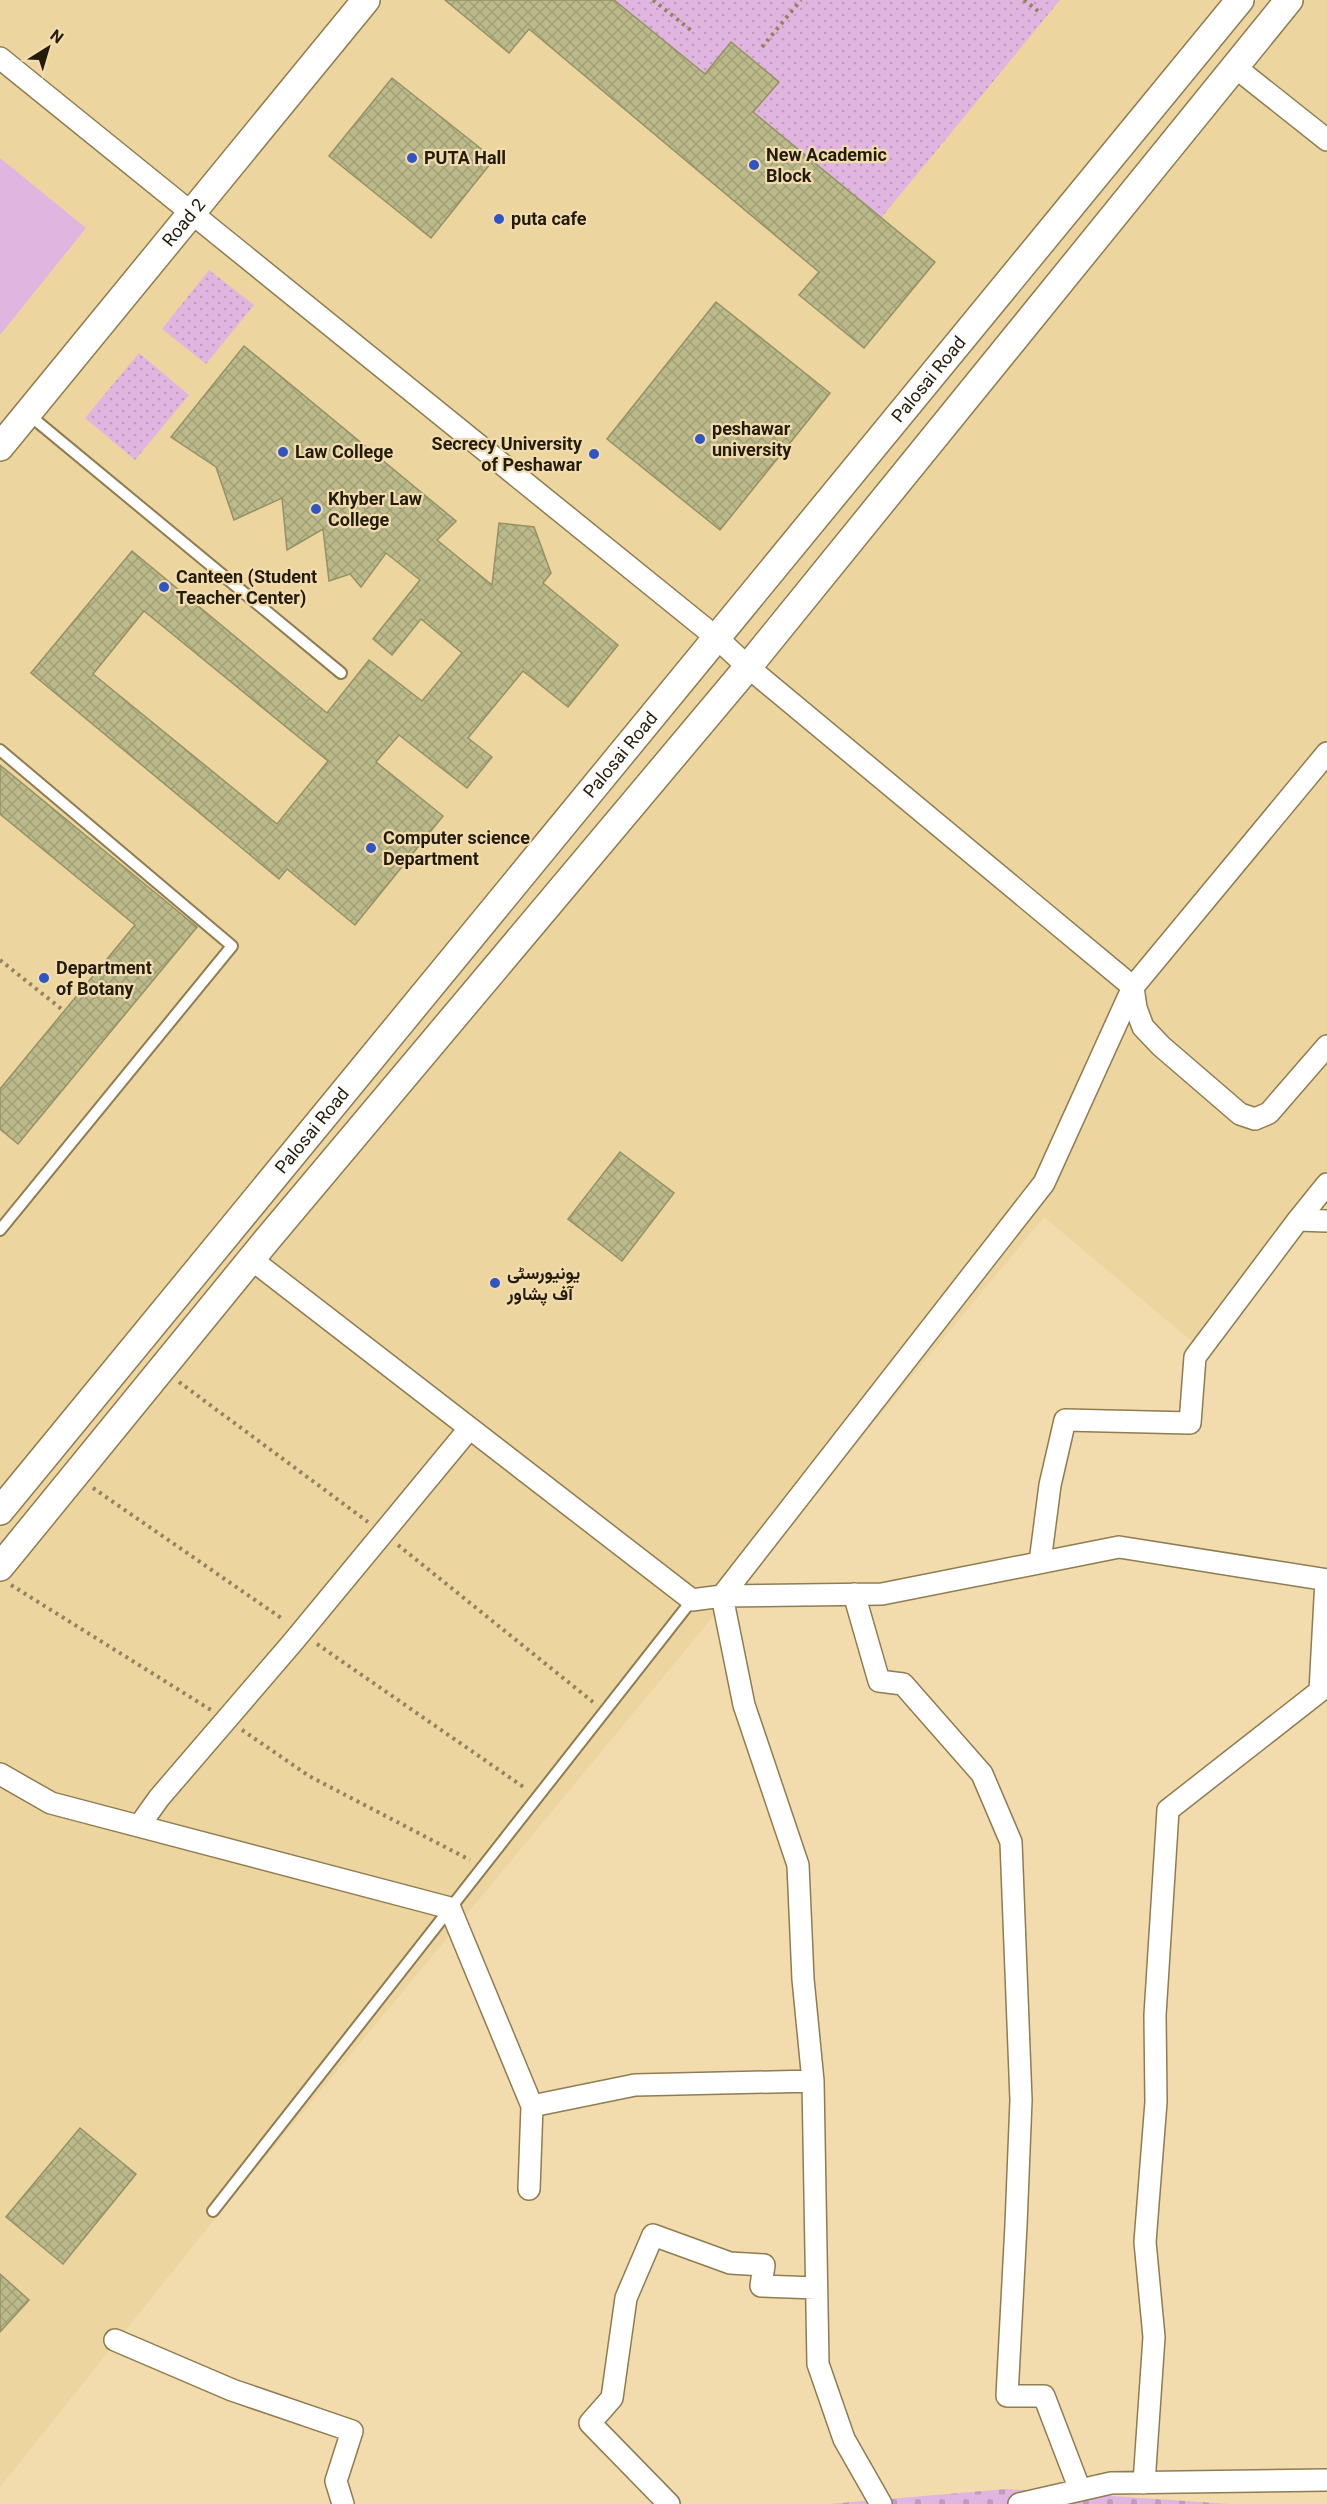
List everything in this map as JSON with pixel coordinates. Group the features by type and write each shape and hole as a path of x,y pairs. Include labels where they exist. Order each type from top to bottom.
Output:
{"street":[{"name":"Road 2","path":"0,447 366,0"},
{"name":"Palosai Road","path":"0,1511 1240,0"},
{"path":"0,1567 251,1259 748,667 1289,0"},
{"path":"0,58 717,638 748,667 1133,987 1143,1027 1161,1046 1240,1114 1255,1119 1269,1113 1327,1046"},
{"path":"1235,66 1327,140"},
{"path":"881,2504 844,2439 818,2364 813,2081 803,1979 798,1865 744,1705 722,1596 1044,1183 1133,987 1327,753"},
{"path":"1040,1562 1050,1485 1065,1420 1190,1423 1195,1357 1327,1184"},
{"path":"1298,1220 1327,1221"},
{"path":"226,1235 251,1259 692,1600 722,1596 882,1594 1119,1547 1326,1580 1320,1691 1168,1810 1155,2015 1156,2102 1145,2242 1154,2337 1144,2483"},
{"path":"139,1826 159,1798 469,1429"},
{"path":"854,1594 879,1681 903,1684 982,1774 1011,1842 1021,2100 1017,2225 1007,2396 1044,2396 1080,2490"},
{"path":"0,1774 51,1803 450,1908 532,2106 529,2188"},
{"path":"532,2106 635,2085 813,2081"},
{"path":"669,2504 590,2423 612,2398 626,2298 653,2235 730,2263 764,2265 761,2286 816,2288"},
{"path":"116,2340 232,2391 352,2431 336,2481 343,2504"},
{"path":"1018,2504 1111,2483 1327,2480"}],"lane":[{"path":"28,413 341,672"},
{"path":"0,750 232,946 0,1230"},
{"path":"213,2211 692,1600"}],"path":[{"path":"653,0 693,32"},
{"path":"762,47 801,0"},
{"path":"1024,0 1038,11"},
{"path":"0,960 64,1011"}],"shaded area":[{"name":"یونیورسٹی آف پشاور","path":"0,0 1327,0 1327,1194 1201,1349 1044,1217 222,2210 0,2487"}],"green space":[{"path":"614,0 1060,0 881,218 753,112 778,82 731,43 705,74"},
{"path":"0,158 86,228 0,335"},
{"path":"209,270 254,305 206,364 162,329"},
{"path":"139,353 189,395 135,460 85,418"},
{"path":"1007,2489 1230,2504 828,2504"}],"building":[{"name":"New Academic Block","path":"445,0 614,0 705,74 731,42 779,82 753,112 935,262 864,348 799,295 819,272 529,29 509,53"},
{"name":"PUTA Hall","path":"392,78 494,159 431,238 329,156"},
{"path":"716,302 830,393 720,530 607,439"},
{"path":"244,346 456,521 437,540 492,585 499,523 534,527 551,573 543,583 618,645 568,707 523,671 468,738 492,757 467,788 399,735 376,762 443,816 355,925 287,869 279,879 31,673 132,551 327,713 369,660 422,701 462,653 421,619 392,655 373,639 420,580 386,553 361,587 350,574 329,581 323,529 287,550 282,498 234,520 216,467 171,437","holes":["144,611 328,761 277,824 93,674"]},
{"path":"0,765 197,927 18,1144 0,1129 0,1089 135,925 0,814"},
{"path":"620,1152 674,1193 622,1261 568,1219"},
{"path":"80,2128 136,2174 63,2264 6,2217"},
{"path":"0,2274 29,2300 0,2332"}],"place":[{"name":"PUTA Hall","path":"412,158"},
{"name":"New Academic Block","path":"754,165"},
{"name":"puta cafe","path":"499,219"},
{"name":"peshawar university","path":"700,439"},
{"name":"Law College","path":"283,452"},
{"name":"Secrecy University of Peshawar","path":"594,454"},
{"name":"Khyber Law College","path":"316,509"},
{"name":"Canteen (Student Teacher Center)","path":"164,587"},
{"name":"Computer science Department","path":"371,848"},
{"name":"Department of Botany","path":"44,978"},
{"name":"یونیورسٹی آف پشاور","path":"495,1283"}]}
